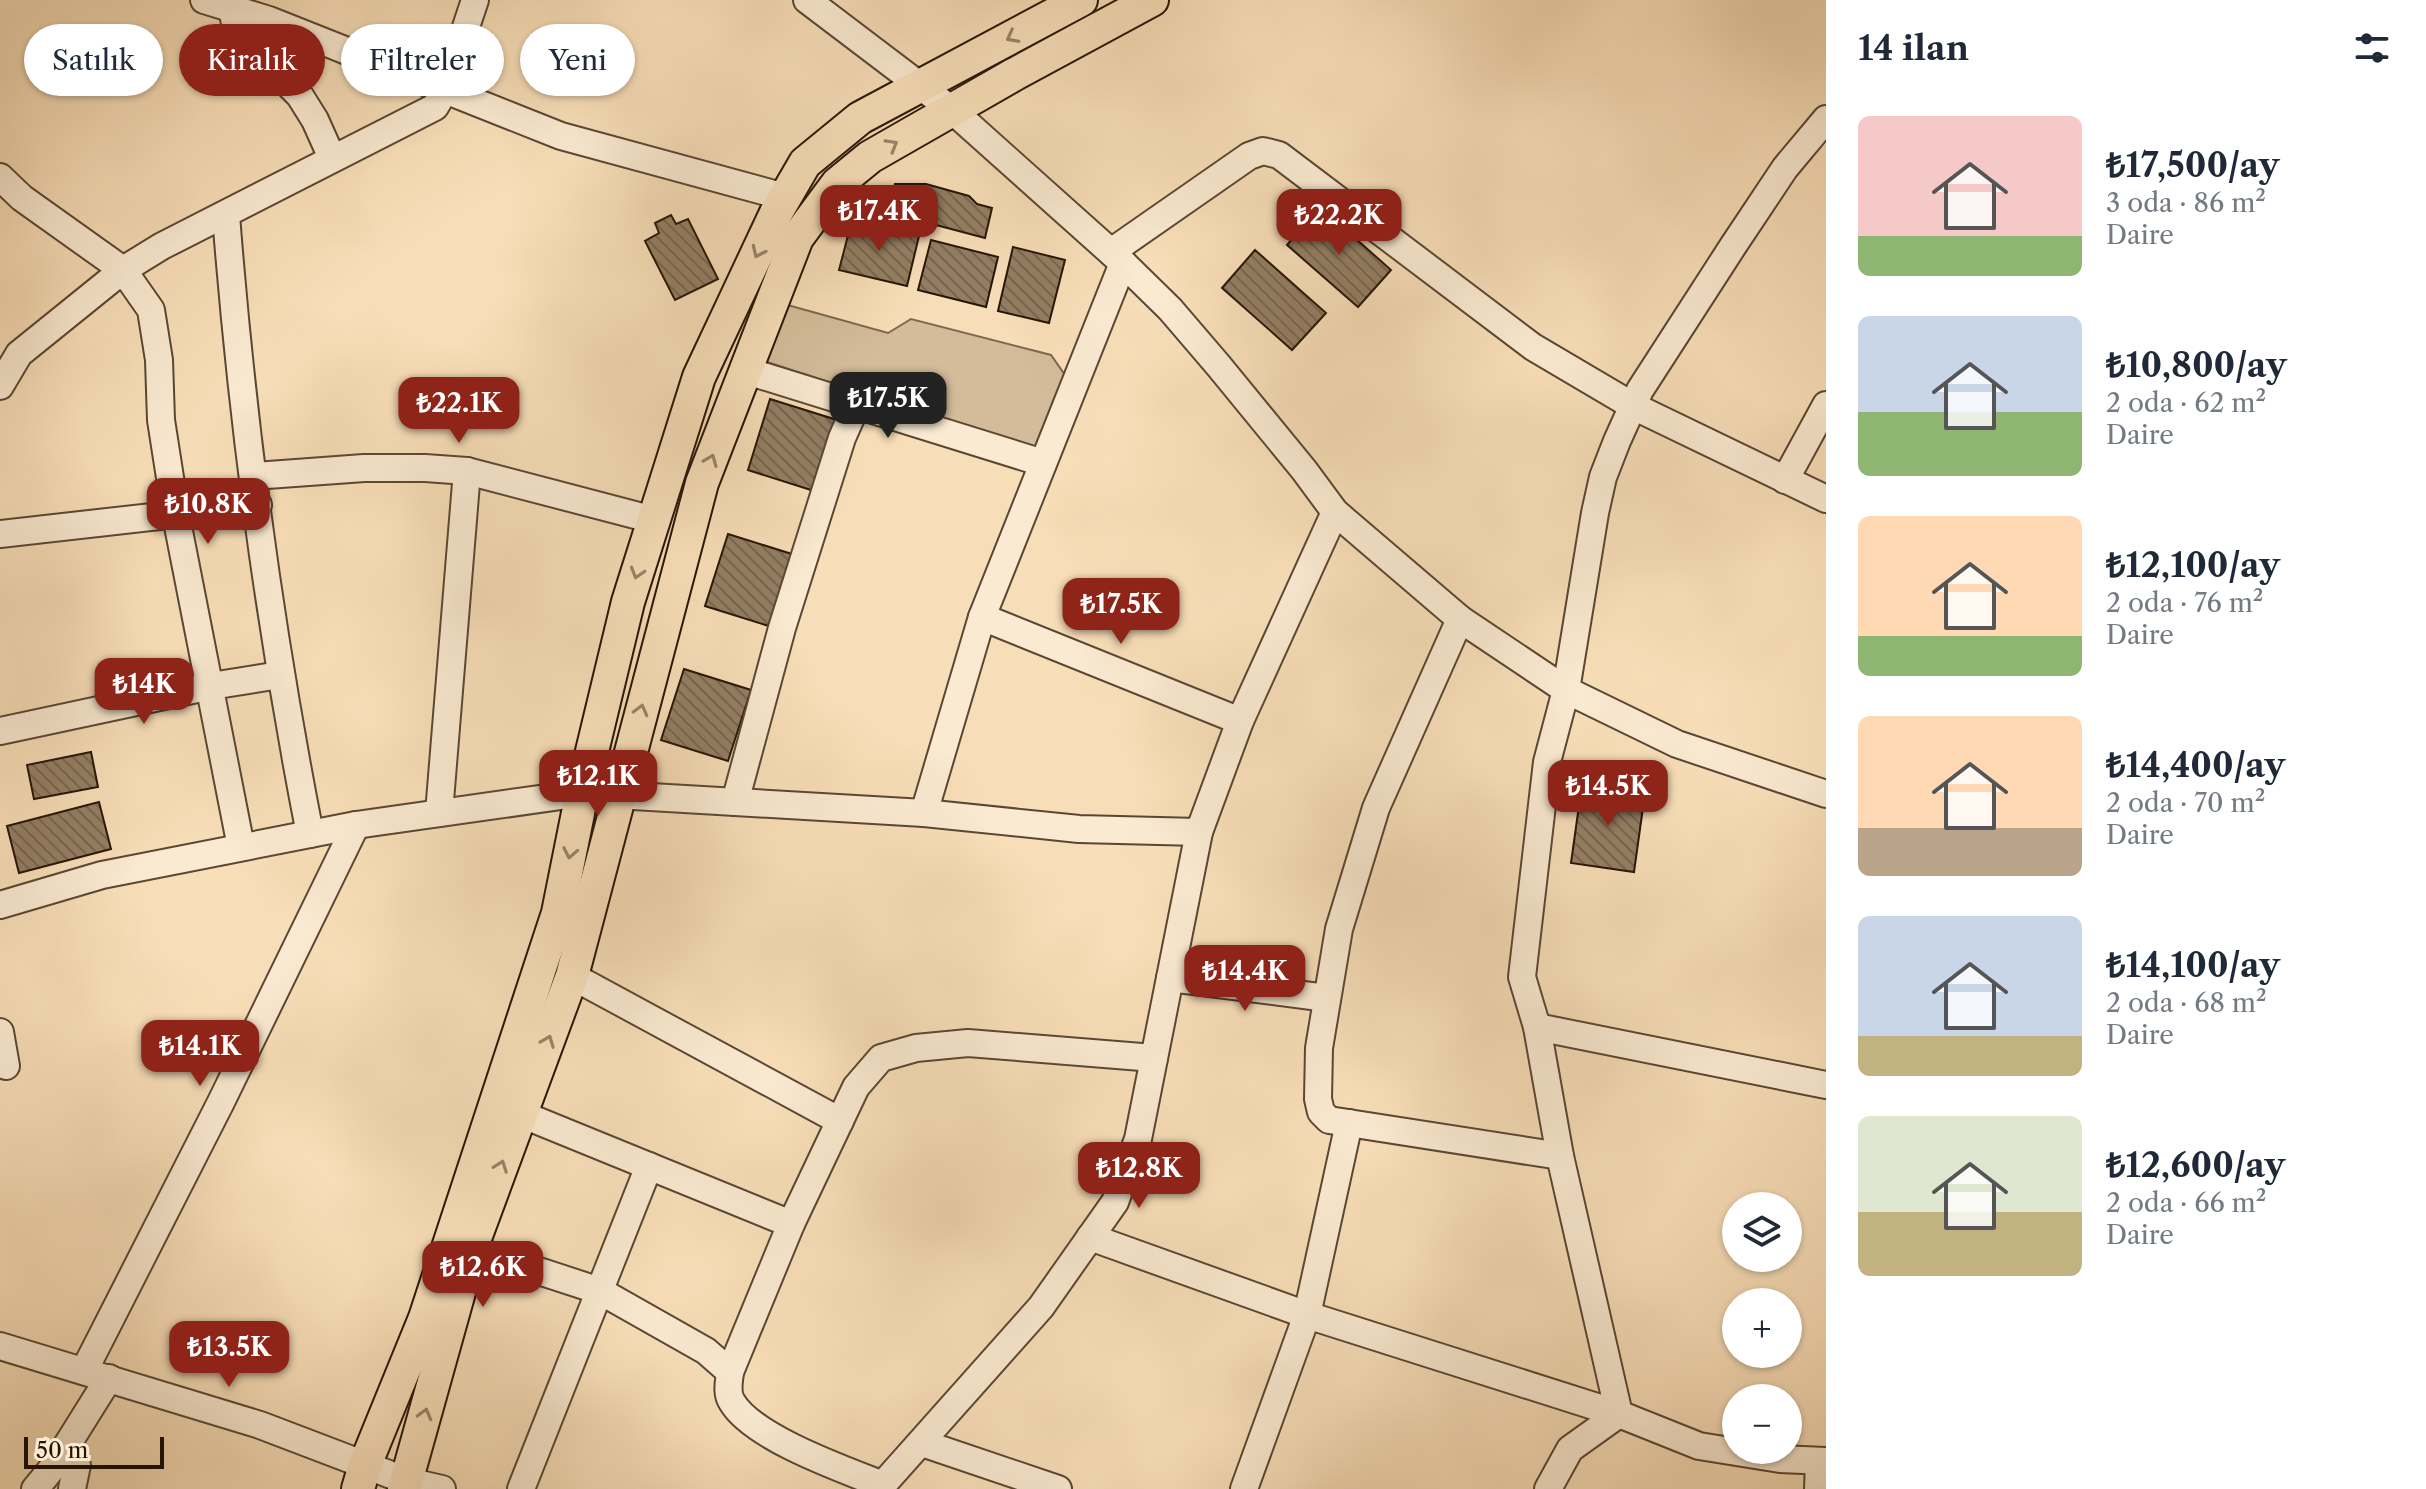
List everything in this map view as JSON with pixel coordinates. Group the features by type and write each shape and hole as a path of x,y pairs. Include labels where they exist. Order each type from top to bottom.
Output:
{"main road":[{"path":"361,1477 425,1318 558,913 582,793 628,602 699,377 785,197 805,163 860,118 1081,0"},
{"path":"405,1485 471,1249 572,976 702,483 797,238 837,184 870,157 1152,0"}],"street":[{"path":"204,0 269,20 341,49"},
{"path":"467,24 475,0"},
{"path":"807,0 952,110 1117,258 1170,309 1304,470 1335,512 1460,619 1566,690 1677,744 1826,794"},
{"path":"232,9 237,32 300,96 332,158"},
{"path":"0,386 19,354 123,270 162,246 435,107 441,96"},
{"path":"460,96 561,136 785,197"},
{"path":"1619,1414 1560,1156 1537,1027 1522,977 1547,762 1566,690 1603,477 1633,406 1640,390 1741,233 1785,168 1826,119"},
{"path":"924,813 982,617 1043,463 1117,258 1249,156 1263,151 1279,155 1533,347 1633,406 1826,499"},
{"path":"0,177 22,198 123,270 151,310 159,360 161,420 176,516 241,847"},
{"path":"226,215 253,476 280,675 310,834"},
{"path":"747,371 1043,463"},
{"path":"735,802 782,628 842,438 857,404"},
{"path":"1785,480 1826,405"},
{"path":"253,476 364,468 467,471 654,520"},
{"path":"439,813 467,471"},
{"path":"0,534 258,505"},
{"path":"1154,1058 968,1043 916,1048 881,1058 856,1087 791,1224 730,1372 730,1401 742,1415 796,1449 881,1487 1041,1307 1115,1202 1138,1139 1199,832 1240,721 1335,512"},
{"path":"982,617 1240,721"},
{"path":"1460,619 1376,808 1339,929 1319,1048 1318,1099 1321,1112 1329,1120 1560,1156"},
{"path":"0,731 211,686 280,675"},
{"path":"0,905 102,875 241,847 356,825 582,793 924,813 1079,829 1199,832"},
{"path":"35,1489 65,1448 221,1102 356,825"},
{"path":"572,976 840,1121"},
{"path":"1170,978 1327,998"},
{"path":"1537,1027 1826,1085"},
{"path":"0,1032 6,1066"},
{"path":"521,1114 791,1224"},
{"path":"1244,1489 1307,1315 1349,1123"},
{"path":"521,1489 649,1166"},
{"path":"1090,1237 1307,1315 1619,1414 1699,1446 1780,1459 1823,1461 1818,1489"},
{"path":"471,1249 600,1291 706,1351 730,1372"},
{"path":"0,1346 260,1425 361,1477 442,1489"},
{"path":"1548,1489 1570,1449 1619,1414"},
{"path":"922,1443 1058,1489"},
{"path":"65,1448 77,1465 72,1489"}],"shaded area":[{"path":"784,304 888,333 911,319 1051,355 1065,375 1040,451 764,361"}],"building":[{"path":"895,184 926,184 969,196 977,204 992,208 985,238 887,212"},
{"path":"1320,207 1391,270 1358,307 1287,245"},
{"path":"671,215 676,224 688,219 718,279 675,300 645,241 659,233 655,223"},
{"path":"852,220 919,236 907,286 839,270"},
{"path":"931,240 998,257 986,307 918,290"},
{"path":"1013,247 1065,260 1049,323 998,311"},
{"path":"1255,250 1326,313 1292,350 1222,288"},
{"path":"770,399 837,420 814,491 748,470"},
{"path":"728,534 795,555 772,627 705,606"},
{"path":"684,669 751,690 728,761 661,740"},
{"path":"91,752 98,787 34,799 27,765"},
{"path":"1582,784 1645,793 1634,872 1571,863"},
{"path":"99,802 111,849 19,873 7,826"}]}
